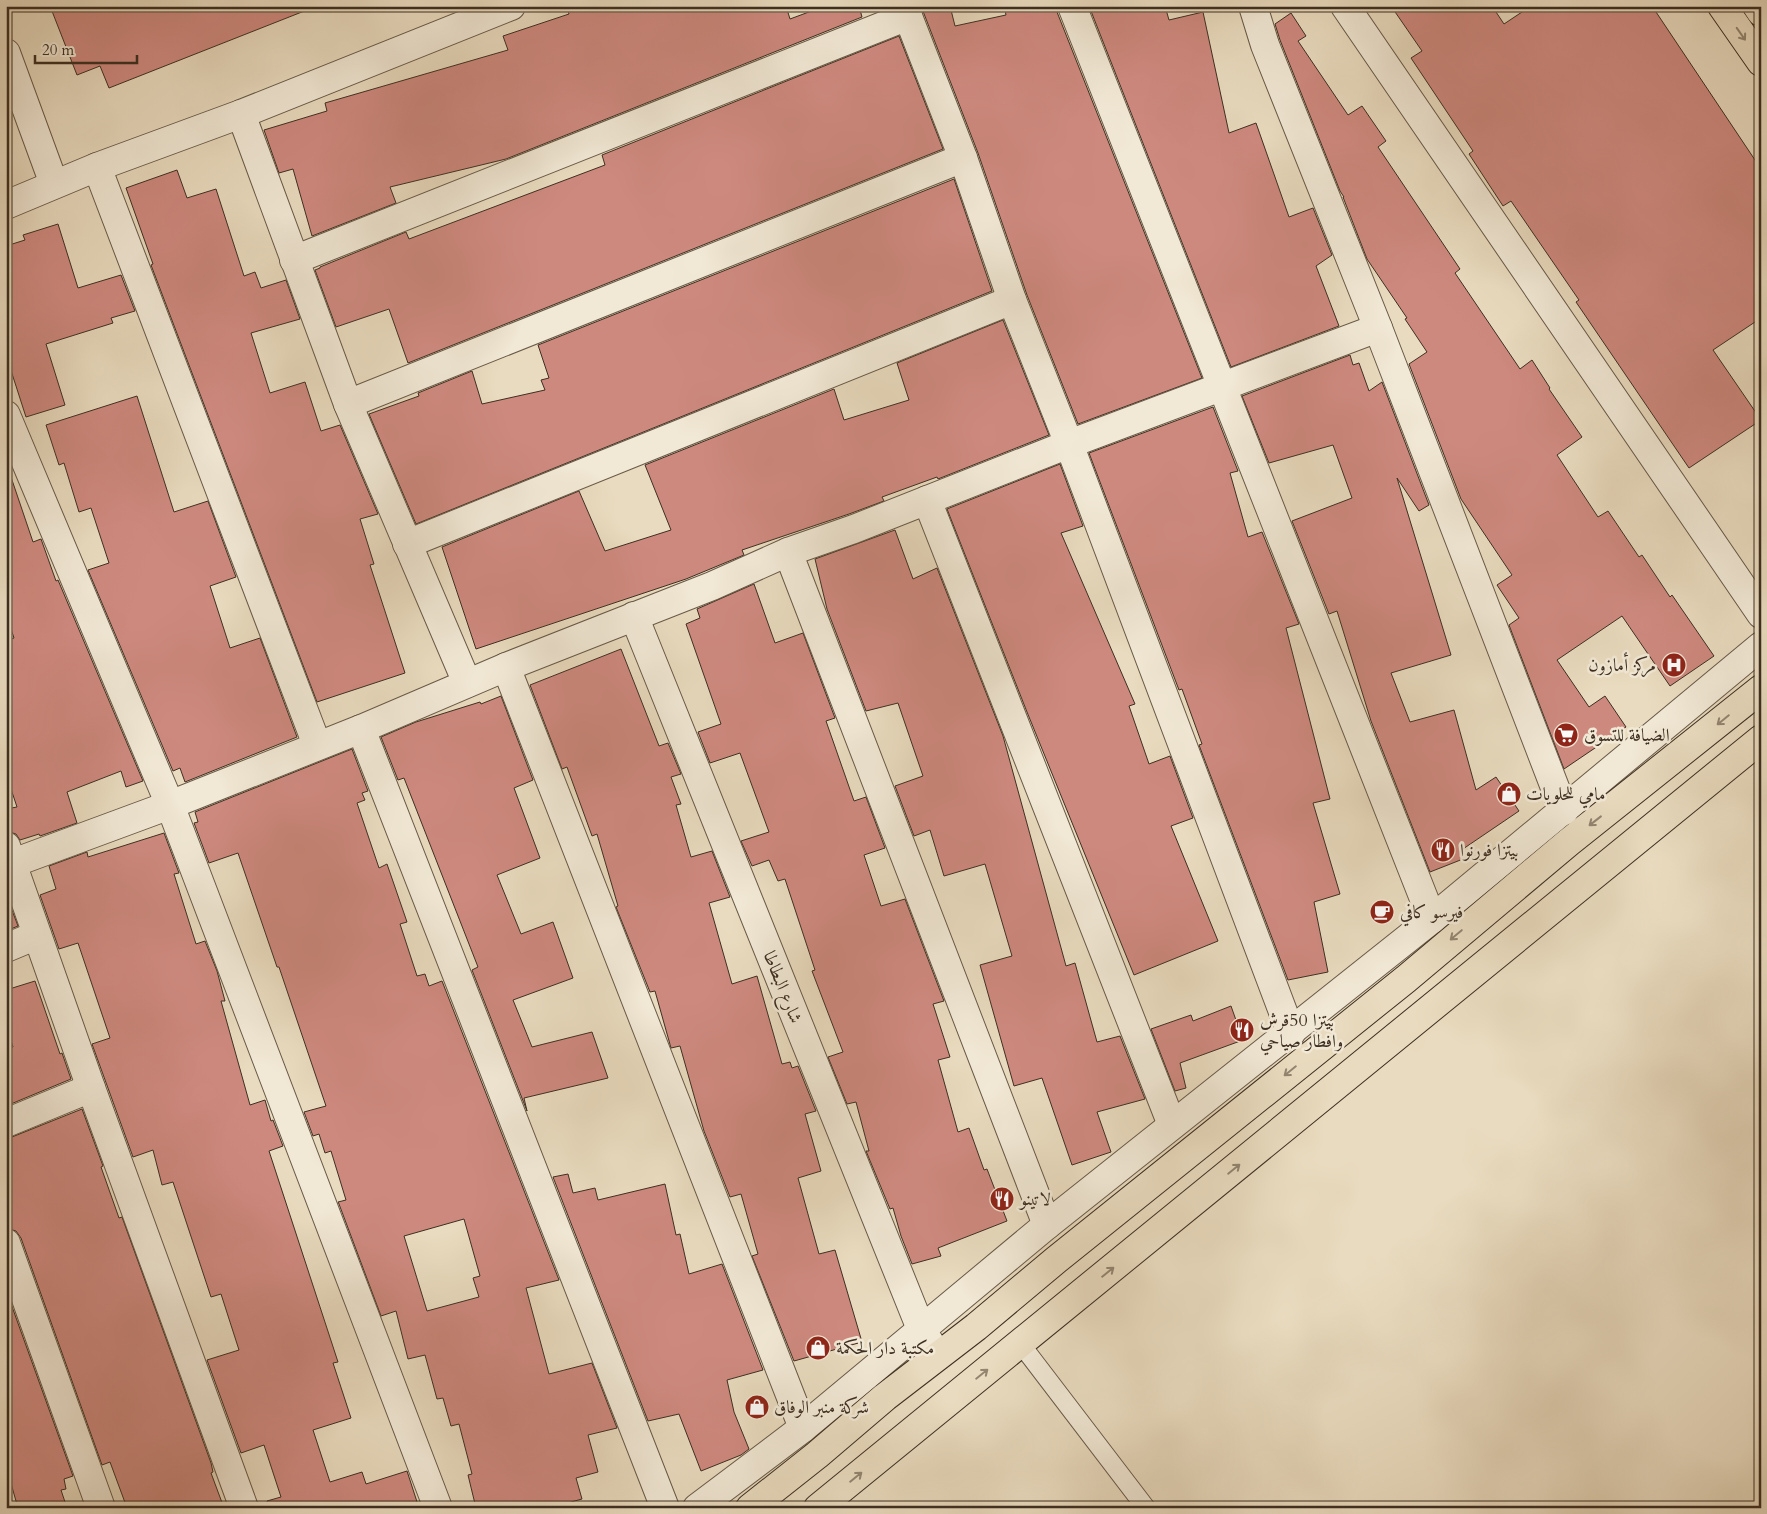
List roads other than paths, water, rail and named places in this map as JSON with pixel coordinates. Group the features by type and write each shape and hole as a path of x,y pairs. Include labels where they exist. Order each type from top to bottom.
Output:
{"main road":[{"path":"1722,6 1761,62"},
{"path":"1757,6 1761,12"},
{"path":"750,1508 818,1455 885,1397 976,1327 1056,1260 1406,978 1569,842 1761,689"},
{"path":"818,1508 1761,739"}],"street":[{"path":"6,204 97,167 241,114 511,6"},
{"path":"1072,6 1221,388 1432,919"},
{"path":"1345,6 1761,614"},
{"path":"1255,7 1265,45 1378,328 1564,811"},
{"path":"294,260 906,11 964,158 1012,300 1291,1033"},
{"path":"6,53 54,184"},
{"path":"241,114 348,404 467,682"},
{"path":"348,404 964,158"},
{"path":"97,167 317,745"},
{"path":"407,544 1012,300"},
{"path":"244,1508 91,1088 10,854 170,804 361,728 467,682 712,586 788,552 854,529 1068,444 1378,328"},
{"path":"6,415 170,804 438,1508"},
{"path":"927,500 1172,1125"},
{"path":"788,552 1047,1226"},
{"name":"شارع البطاطا","path":"634,616 922,1329 938,1356"},
{"path":"697,1508 803,1428 1047,1226 1432,919 1761,646"},
{"path":"506,667 803,1428"},
{"path":"361,728 665,1508"},
{"path":"6,948 37,935"},
{"path":"6,1123 91,1088"},
{"path":"6,1243 100,1508"}],"lane":[{"path":"1020,1343 1146,1508"}],"place":[{"name":"مركز أمازون","path":"1674,665"},
{"name":"الضيافة للتسوق","path":"1566,735"},
{"name":"مامي للحلويات","path":"1509,794"},
{"name":"بيتزا فورنوا","path":"1443,850"},
{"name":"فيرسو كافي","path":"1382,912"},
{"name":"بيتزا 50قرش وافطار صياحي","path":"1242,1030"},
{"name":"لاتينو","path":"1002,1199"},
{"name":"مكتبة دار الحكمة","path":"818,1348"},
{"name":"شركة منبر الوفاق","path":"757,1407"}]}
